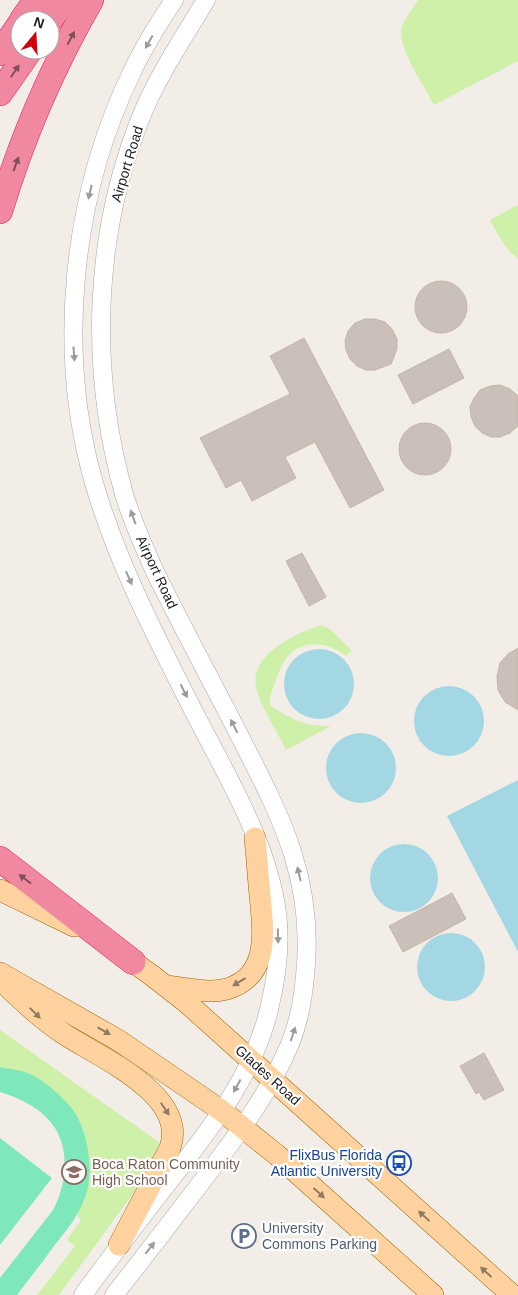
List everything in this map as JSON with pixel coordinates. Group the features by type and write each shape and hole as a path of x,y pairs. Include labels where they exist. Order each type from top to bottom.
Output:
{"highway":[{"path":"0,211 19,154 40,104 64,51 91,0"},
{"path":"0,53 10,38"},
{"path":"0,93 23,60"},
{"path":"0,858 134,962"}],"main road":[{"path":"166,986 205,990 226,989 245,980 258,963 262,950 263,930 255,838"},
{"name":"Glades Road","path":"0,890 71,924 134,962 166,986 273,1078 512,1295"},
{"path":"0,974 118,1040 222,1111 308,1183 433,1295"},
{"path":"0,979 41,1018 129,1074 157,1098 170,1117 174,1133 170,1148 119,1246"}],"street":[{"name":"Airport Road","path":"83,1295 222,1111 251,1060 262,1034 276,977 277,913 273,894 255,838 240,803 162,648 115,545 93,479 82,428 77,385 74,350 76,272 84,220 95,170 112,120 132,72 174,0"},
{"name":"Airport Road","path":"114,1295 242,1127 273,1078 294,1033 304,984 307,928 305,904 298,868 288,836 273,802 155,572 144,546 125,496 118,470 108,418 101,365 104,262 113,211 126,159 154,88 180,40 206,0"}],"green space":[{"path":"418,0 518,0 518,61 434,105 407,55 401,35 403,24"},
{"path":"518,205 518,259 506,246 490,220"},
{"path":"321,625 330,629 352,651 346,656 333,648 318,644 302,646 295,650 289,655 280,669 270,700 271,706 299,721 313,725 331,726 286,750 261,702 256,687 256,675 267,655 276,647 299,634"},
{"path":"0,1030 160,1143 143,1180 59,1295 37,1295 75,1246 67,1240 81,1220 77,1216 86,1193 88,1155 85,1136 67,1104 53,1091 38,1080 20,1072 0,1067"},
{"path":"0,1067 30,1074 42,1081 61,1097 80,1122 89,1155 88,1189 79,1211 17,1295 0,1295 0,1278 53,1210 61,1190 64,1158 60,1137 50,1121 38,1110 23,1101 0,1092"},
{"path":"0,1138 52,1178 0,1245"}],"water":[{"path":"326,649 339,655 348,664 352,670 354,684 352,698 344,709 333,717 312,719 305,717 294,709 286,698 284,677 286,670 294,659 305,651"},
{"path":"442,686 456,686 469,691 479,701 484,714 484,728 479,741 469,751 456,756 442,756 429,751 419,741 414,728 414,714 419,701 429,691"},
{"path":"368,733 381,739 390,748 394,754 396,768 394,782 386,793 375,801 354,803 347,801 336,793 328,782 326,761 328,754 336,743 347,735"},
{"path":"518,780 518,952 447,816"},
{"path":"404,844 417,847 428,854 435,865 438,878 435,891 428,902 417,909 404,912 391,909 380,902 373,891 370,878 373,865 380,854 391,847"},
{"path":"451,933 464,936 475,943 482,954 485,967 482,980 475,991 464,998 451,1001 438,998 427,991 420,980 417,967 420,954 427,943 438,936"}],"building":[{"path":"441,281 451,283 459,289 465,297 467,307 465,317 459,325 451,331 441,333 431,331 423,325 417,317 415,307 417,297 423,289 431,283"},
{"path":"365,319 385,322 392,329 397,339 397,349 391,364 375,370 366,370 357,366 350,359 346,350 345,341 348,331 355,323"},
{"path":"304,338 384,490 350,508 315,442 285,457 296,478 252,501 241,480 226,488 200,438 290,394 270,356"},
{"path":"449,349 464,378 413,404 398,375"},
{"path":"500,385 510,389 518,396 518,426 510,433 500,437 491,437 482,433 475,426 471,417 470,407 480,390"},
{"path":"425,423 435,425 443,431 449,439 451,449 449,459 443,467 435,473 425,475 415,473 407,467 401,459 399,449 401,439 407,431 415,425"},
{"path":"302,553 326,597 309,606 286,561"},
{"path":"518,648 518,710 505,702 498,690 497,676 500,663 508,654"},
{"path":"452,893 466,919 403,952 389,926"},
{"path":"484,1053 504,1090 484,1100 479,1092 476,1094 460,1066"}],"place":[{"name":"FlixBus Florida Atlantic University","path":"399,1163"},
{"name":"Boca Raton Community High School","path":"74,1172"},
{"name":"University Commons Parking","path":"244,1236"}]}
